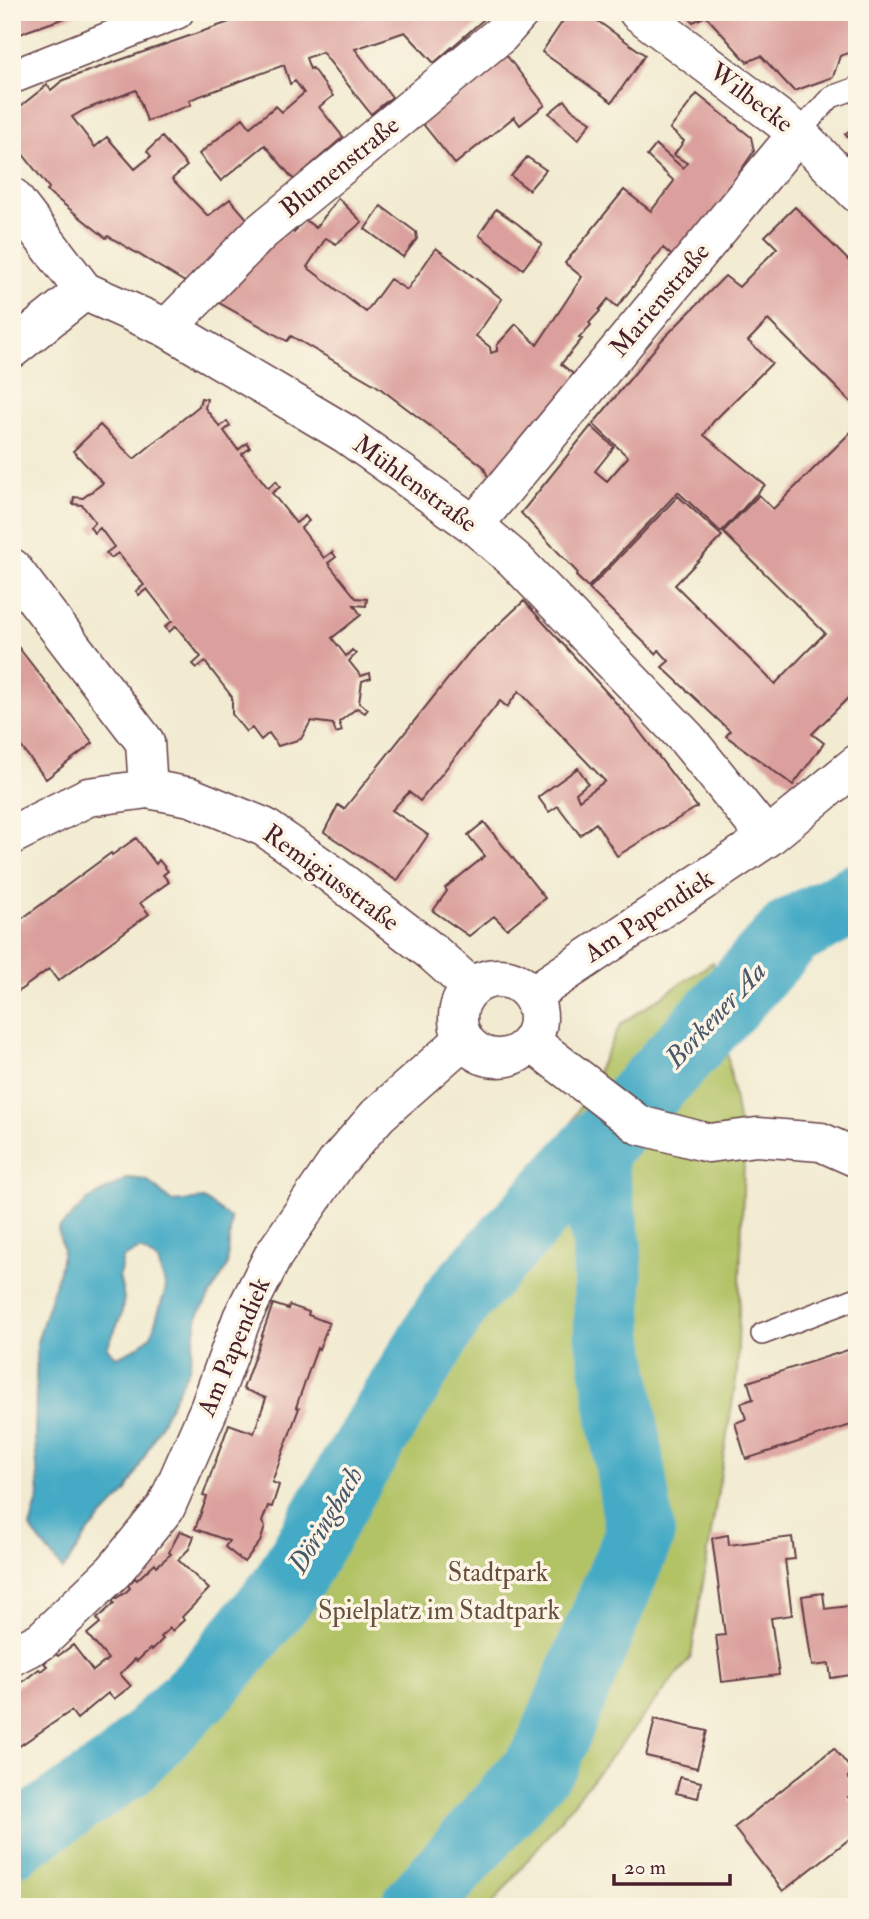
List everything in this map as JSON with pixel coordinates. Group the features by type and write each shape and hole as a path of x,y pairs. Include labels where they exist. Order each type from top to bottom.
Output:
{"street":[{"path":"12,77 177,12"},
{"name":"Blumenstraße","path":"167,328 261,232 500,35 520,12"},
{"name":"Wilbecke","path":"638,12 798,133 857,193"},
{"name":"Marienstraße","path":"474,525 798,133"},
{"name":"Mühlenstraße","path":"12,197 84,291 167,328 346,434 474,525 515,560 687,739 767,838"},
{"path":"12,349 84,291"},
{"path":"12,568 145,742 148,789"},
{"name":"Am Papendiek","path":"532,995 767,838 857,764"},
{"name":"Remigiusstraße","path":"12,835 88,797 148,789 191,796 264,827 326,870 471,987"},
{"path":"496,977 510,979 522,985 532,995 539,1018 537,1031 531,1042 521,1051 510,1057 496,1059 472,1049 464,1039 459,1029 459,1006 471,987 496,977"},
{"name":"Am Papendiek","path":"12,1656 41,1642 114,1571 166,1507 209,1409 242,1318 273,1256 338,1161 378,1115 464,1039"},
{"path":"531,1042 639,1125 709,1143 757,1137 821,1142 857,1158"}],"lane":[{"name":"Marienstraße","path":"798,133 831,97 857,88"},
{"path":"762,1334 857,1298"}],"green space":[{"name":"Stadtpark","path":"713,962 744,1159 737,1374 691,1657 490,1907 12,1907 12,1809 104,1752 220,1638 399,1344 559,1148 621,1024"}],"water":[{"path":"128,1178 147,1180 172,1202 204,1199 231,1219 227,1267 198,1315 189,1368 127,1491 90,1530 63,1570 30,1528 39,1495 35,1439 37,1342 63,1250 58,1229 88,1200","holes":["140,1249 158,1261 166,1288 151,1336 136,1348 117,1357 107,1348 121,1316 124,1298 119,1276 123,1258"]}],"building":[{"path":"12,12 80,12 80,13 12,38"},
{"path":"258,12 492,12 434,63 405,32 355,49 392,97 371,114 322,52 306,58 310,69 312,68 333,96 319,107 343,137 294,180 265,145 221,181 199,154 243,118 250,127 276,106 282,112 304,93 295,81 290,84 284,65 189,100 191,105 147,121 136,90 72,117 95,147 107,137 135,169 151,156 147,151 162,137 187,166 172,179 208,216 230,199 250,222 185,282 108,236 106,238 47,191 49,188 12,140 12,113 47,85 51,90 63,80"},
{"path":"569,12 585,12 645,55 612,102 542,52"},
{"path":"684,12 857,12 857,50 840,56 833,77 794,91 761,56 747,62 706,16 693,22"},
{"path":"503,51 545,105 520,125 514,117 455,164 419,119"},
{"path":"697,94 751,137 754,151 737,176 740,178 677,260 663,248 617,307 608,299 599,310 589,323 591,325 579,338 582,339 561,364 577,377 494,482 483,466 377,386 291,336 287,341 214,300 285,227 294,233 304,219 316,228 338,198 362,222 336,244 326,238 307,267 366,312 390,279 407,290 436,248 502,299 476,336 490,347 491,353 497,351 497,345 516,324 537,345 582,277 565,263 624,190 651,211 674,181 647,156 656,145 683,168 687,163 674,155 684,141 670,129"},
{"path":"565,100 571,109 591,122 578,140 549,113"},
{"path":"857,125 857,146 845,134"},
{"path":"527,157 546,170 529,190 511,176"},
{"path":"381,206 416,232 417,239 403,257 365,229"},
{"path":"795,207 857,269 857,408 768,320 748,341 772,363 713,422 704,435 765,485 721,532 678,492 588,587 521,513 591,426 614,447 595,471 607,481 628,457 593,424 661,341 725,276 739,287 777,248 765,236"},
{"path":"496,209 542,244 523,269 479,235"},
{"path":"201,398 207,399 205,408 220,427 227,421 230,426 224,431 238,450 247,443 250,448 242,454 268,488 276,481 280,487 272,493 296,523 305,516 309,521 301,528 324,558 332,552 336,557 328,563 356,598 367,599 366,606 354,605 361,615 332,638 346,656 352,650 356,654 349,661 361,676 370,673 371,678 362,681 359,703 368,709 365,713 357,708 339,722 342,731 336,733 333,724 311,721 301,739 278,746 269,733 261,740 252,728 246,732 232,714 232,697 205,662 197,668 193,664 201,657 176,626 169,632 165,627 172,621 147,589 139,595 136,591 144,585 118,553 111,558 106,553 114,547 100,528 94,533 90,527 95,522 82,505 73,504 74,497 83,498 103,483 73,451 100,425 134,459 199,406"},
{"path":"857,426 857,689 812,734 824,743 793,785 726,736 730,731 662,667 669,661 659,650 656,654 589,589 678,496 722,536 675,585 775,684 825,633 723,532 759,495 773,509"},
{"path":"524,601 627,715 697,807 617,856 596,823 580,835 558,806 549,812 538,797 578,768 588,783 576,793 579,800 605,781 519,691 507,707 500,701 420,801 409,792 392,810 428,835 397,881 324,832 338,805 344,809 471,650"},
{"path":"12,639 93,743 46,779 12,735"},
{"path":"484,822 545,898 507,929 494,916 469,936 433,911 447,891 445,888 485,856 468,835"},
{"path":"136,838 156,864 159,860 168,871 163,875 169,882 140,903 149,914 58,981 49,969 12,996 12,926 111,853 112,855"},
{"path":"273,1304 288,1309 289,1305 329,1323 319,1349 317,1348 272,1482 279,1485 272,1507 268,1506 262,1522 265,1527 260,1542 244,1562 225,1547 229,1541 195,1529 207,1497 203,1496 229,1424 254,1433 266,1398 243,1389"},
{"path":"857,1347 857,1423 746,1459 735,1423 746,1419 741,1403 753,1399 748,1382"},
{"path":"180,1531 194,1536 189,1549 178,1560 209,1589 182,1617 184,1620 172,1631 170,1628 152,1650 137,1661 135,1659 120,1674 131,1686 114,1699 108,1693 77,1719 71,1711 12,1751 12,1690 39,1669 41,1671 47,1666 44,1663 56,1654 58,1656 73,1645 93,1671 108,1659 87,1634 100,1623 97,1619 114,1603 112,1601 130,1588 128,1585 135,1578 137,1580 155,1563 157,1566 171,1554 169,1552"},
{"path":"728,1535 729,1545 792,1537 795,1559 785,1560 792,1615 771,1618 779,1675 722,1682 716,1636 725,1635 712,1538"},
{"path":"823,1593 825,1609 857,1605 857,1674 831,1678 829,1664 812,1666 802,1596"},
{"path":"655,1719 707,1731 697,1768 646,1756"},
{"path":"834,1748 853,1772 848,1777 857,1791 848,1797 857,1808 857,1833 783,1891 734,1828"},
{"path":"680,1777 701,1782 698,1798 676,1793"}],"waterway":[{"name":"Döringbach","path":"12,1842 123,1767 210,1680 284,1590 350,1475 459,1297 792,932 857,898"},
{"path":"416,1907 545,1760 640,1533 609,1333 607,1245 590,1153"}],"water label":[{"name":"Borkener Aa","path":"716,1015"}],"park label":[{"name":"Spielplatz im Stadtpark","path":"439,1611"}]}
